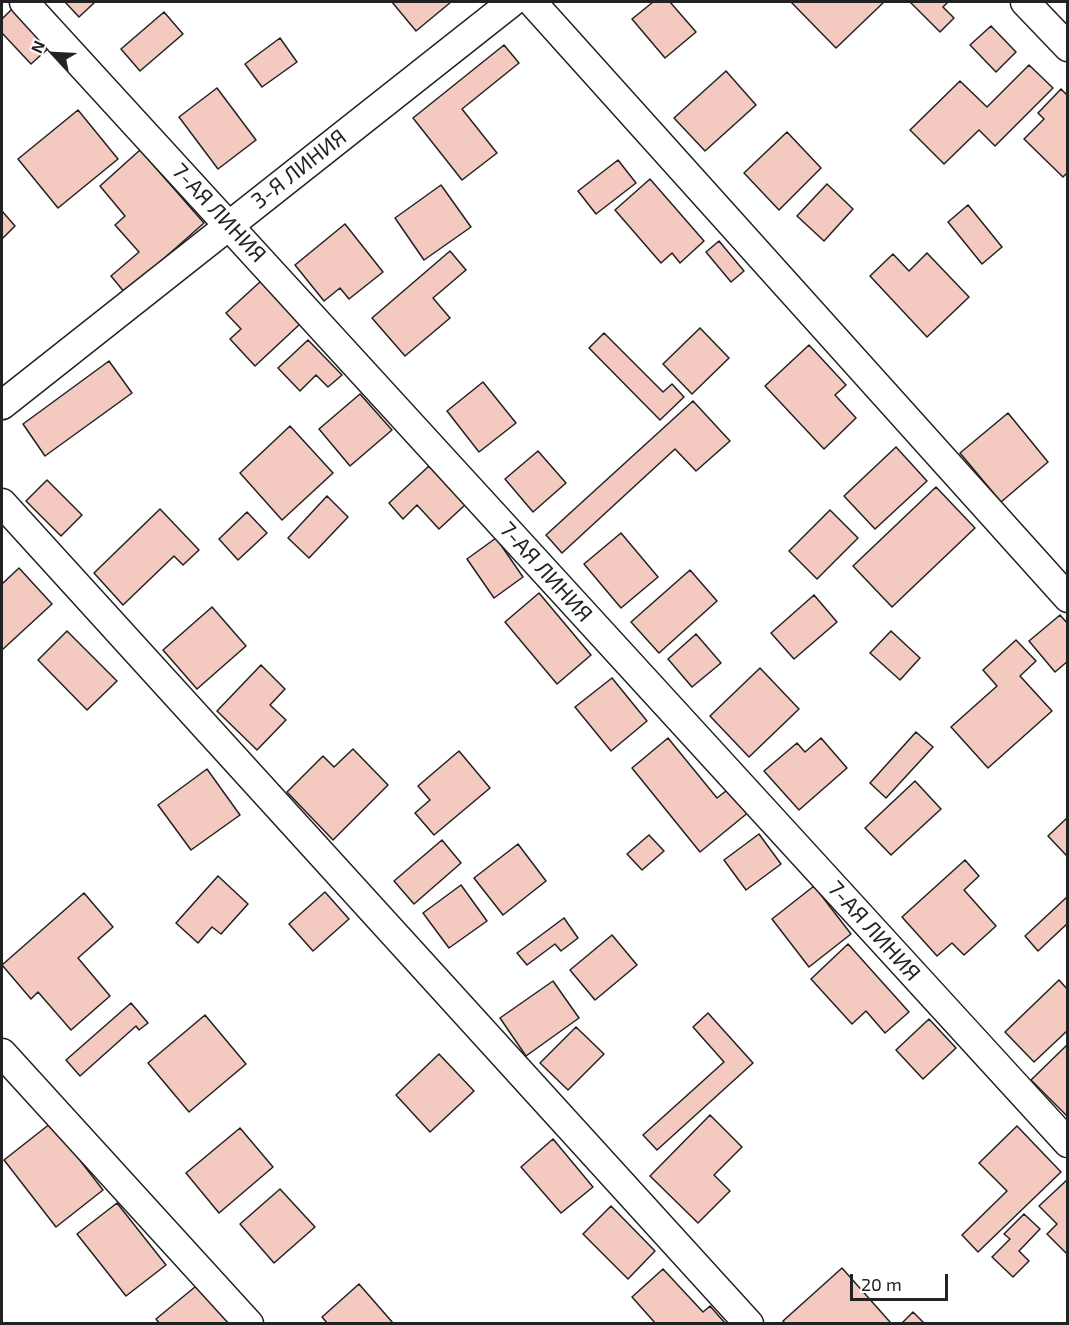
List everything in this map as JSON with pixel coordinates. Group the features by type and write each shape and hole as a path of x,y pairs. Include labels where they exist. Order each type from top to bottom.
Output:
{"street":[{"name":"7-АЯ ЛИНИЯ","path":"24,2 1068,1143"},
{"name":"3-Я ЛИНИЯ","path":"2,405 512,2"},
{"path":"532,2 1068,598"},
{"path":"1025,2 1068,47"},
{"path":"2,503 748,1323"},
{"path":"2,1053 249,1323"}],"building":[{"path":"65,2 95,2 79,17"},
{"path":"392,2 451,2 416,31"},
{"path":"653,2 670,2 696,32 665,58 632,19"},
{"path":"791,2 884,2 836,48"},
{"path":"910,2 948,2 943,7 954,18 940,32"},
{"path":"15,6 52,45 31,64 2,33 2,19"},
{"path":"164,12 183,34 140,71 121,49"},
{"path":"991,26 1016,52 996,72 970,45"},
{"path":"280,38 297,62 262,87 245,64"},
{"path":"504,45 519,63 462,109 497,153 462,180 413,118"},
{"path":"1029,65 1053,88 995,146 979,130 944,164 910,130 960,81 987,107"},
{"path":"726,71 756,105 705,151 674,118"},
{"path":"217,88 256,140 218,169 179,117"},
{"path":"1061,89 1068,96 1068,172 1063,177 1024,139 1044,119 1038,113"},
{"path":"78,110 118,159 58,208 18,159"},
{"path":"787,132 821,168 779,210 744,173"},
{"path":"140,150 204,223 125,293 111,276 139,252 115,225 125,216 100,186"},
{"path":"618,160 636,183 596,214 578,191"},
{"path":"650,179 704,241 680,263 672,253 661,263 615,210"},
{"path":"827,184 853,209 824,241 797,216"},
{"path":"441,185 471,227 424,260 395,218"},
{"path":"968,205 1002,247 982,264 948,222"},
{"path":"2,211 15,226 2,239"},
{"path":"345,224 383,272 349,299 340,288 324,301 295,265"},
{"path":"719,241 744,271 731,282 706,252"},
{"path":"450,251 466,270 433,298 450,318 405,356 372,318"},
{"path":"927,253 969,297 927,337 870,276 893,254 909,271"},
{"path":"261,281 300,324 255,366 230,339 241,329 226,313"},
{"path":"700,328 729,358 692,394 663,364"},
{"path":"604,333 663,392 672,384 684,397 660,420 589,348"},
{"path":"308,340 342,375 328,387 316,375 300,391 278,368"},
{"path":"809,345 846,385 835,395 856,418 824,449 765,386"},
{"path":"109,361 132,393 45,456 23,424"},
{"path":"483,382 516,423 479,452 447,411"},
{"path":"360,394 392,430 350,466 319,429"},
{"path":"693,401 730,441 696,471 675,449 562,553 546,535"},
{"path":"1008,413 1048,462 1001,502 960,453"},
{"path":"290,426 333,473 282,520 240,473"},
{"path":"896,447 927,481 875,529 844,496"},
{"path":"538,451 566,483 533,512 505,479"},
{"path":"429,466 465,505 439,529 417,505 403,519 389,503"},
{"path":"47,480 82,515 61,536 26,501"},
{"path":"936,487 975,528 892,607 853,566"},
{"path":"327,496 348,517 309,558 288,538"},
{"path":"160,509 199,550 183,565 174,556 123,605 94,573"},
{"path":"830,510 858,538 817,579 789,551"},
{"path":"247,512 267,533 238,560 219,539"},
{"path":"621,533 658,577 621,608 584,564"},
{"path":"496,538 523,577 494,598 467,559"},
{"path":"19,568 52,604 2,650 2,584"},
{"path":"690,570 717,601 659,653 631,622"},
{"path":"539,593 591,655 557,684 505,622"},
{"path":"814,595 837,622 794,659 771,633"},
{"path":"212,607 246,646 197,689 163,650"},
{"path":"1060,615 1068,624 1068,661 1055,672 1029,641"},
{"path":"67,631 117,681 87,710 38,660"},
{"path":"891,631 920,658 900,680 870,653"},
{"path":"696,634 721,663 692,687 668,659"},
{"path":"1016,640 1036,661 1020,676 1052,711 988,768 951,727 997,686 983,670"},
{"path":"261,665 285,689 270,705 286,720 257,750 217,711"},
{"path":"760,668 799,709 749,757 710,716"},
{"path":"612,678 647,721 611,751 575,707"},
{"path":"916,732 933,747 886,798 870,783"},
{"path":"668,738 717,798 731,787 750,811 700,852 632,768"},
{"path":"821,738 847,768 799,810 764,771 797,743 805,752"},
{"path":"353,749 388,785 333,840 287,792 323,756 334,767"},
{"path":"459,751 490,788 434,835 415,813 430,800 418,786"},
{"path":"207,769 240,815 191,850 158,805"},
{"path":"915,781 941,809 891,855 865,828"},
{"path":"1068,817 1068,853 1066,855 1048,836"},
{"path":"759,834 781,864 746,890 724,860"},
{"path":"649,835 664,851 642,870 627,854"},
{"path":"442,840 461,863 414,904 394,881"},
{"path":"518,844 546,881 503,915 474,878"},
{"path":"965,860 979,876 964,890 996,926 964,955 952,943 937,956 902,917"},
{"path":"218,876 248,904 221,934 212,927 198,943 176,923"},
{"path":"461,885 487,921 449,948 423,913"},
{"path":"814,886 851,934 809,967 772,919"},
{"path":"325,892 349,919 313,951 289,924"},
{"path":"84,893 113,927 78,958 110,996 71,1030 38,992 31,999 2,965"},
{"path":"1068,896 1068,923 1038,951 1025,936"},
{"path":"564,918 578,938 561,951 555,944 527,965 517,953"},
{"path":"612,935 637,965 595,1000 570,970"},
{"path":"848,944 909,1012 885,1033 866,1011 852,1024 811,979"},
{"path":"1059,980 1068,990 1068,1030 1034,1062 1005,1032"},
{"path":"553,981 579,1018 526,1056 500,1018"},
{"path":"131,1003 148,1023 139,1030 136,1026 80,1076 66,1060"},
{"path":"708,1013 753,1063 657,1150 643,1135 724,1062 693,1027"},
{"path":"205,1015 246,1064 189,1112 148,1063"},
{"path":"929,1019 956,1048 923,1079 896,1050"},
{"path":"576,1027 604,1054 568,1090 540,1063"},
{"path":"1068,1044 1068,1114 1066,1115 1031,1080"},
{"path":"439,1054 474,1091 430,1132 396,1095"},
{"path":"710,1115 742,1147 714,1175 730,1191 698,1223 650,1176"},
{"path":"51,1123 103,1190 56,1227 4,1160"},
{"path":"1017,1126 1061,1172 978,1252 962,1235 1007,1191 979,1163"},
{"path":"240,1128 273,1167 219,1213 186,1173"},
{"path":"553,1139 593,1187 561,1213 521,1167"},
{"path":"1068,1179 1068,1255 1047,1234 1057,1224 1039,1206"},
{"path":"280,1189 315,1227 274,1263 240,1224"},
{"path":"117,1203 166,1265 126,1296 77,1234"},
{"path":"611,1206 655,1251 628,1279 583,1234"},
{"path":"1024,1214 1040,1229 1019,1251 1029,1261 1013,1277 992,1257 1010,1239 1004,1234"},
{"path":"842,1268 890,1322 887,1324 786,1324 783,1321"},
{"path":"663,1269 703,1312 710,1306 725,1323 656,1324 632,1297"},
{"path":"201,1282 235,1324 160,1324 156,1319"},
{"path":"359,1284 393,1324 328,1324 322,1317"},
{"path":"913,1312 925,1324 901,1324"}]}
